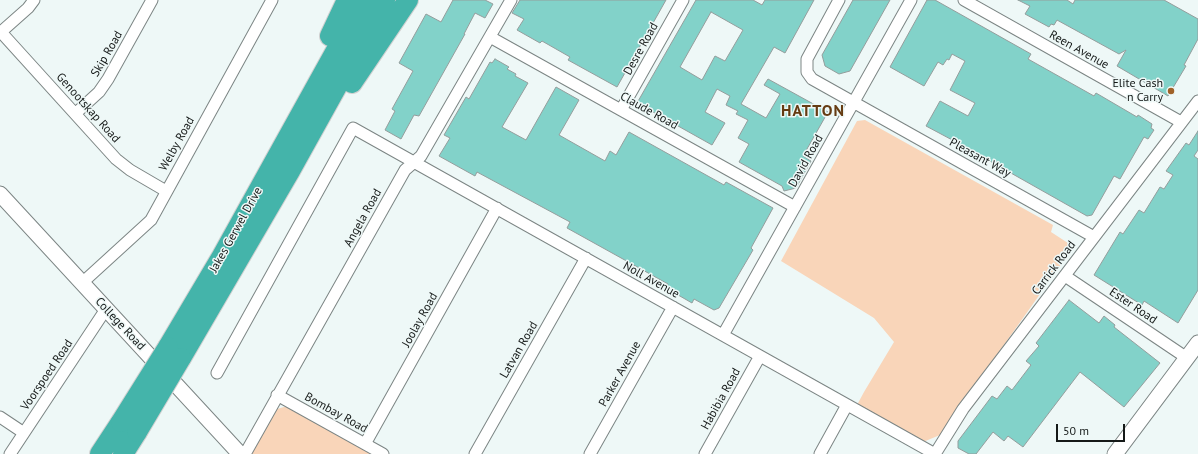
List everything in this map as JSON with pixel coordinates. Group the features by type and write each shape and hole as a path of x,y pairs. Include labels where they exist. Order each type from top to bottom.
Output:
{"highway":[{"path":"282,168 347,0"},
{"name":"Jakes Gerwel Drive","path":"282,168 364,0"},
{"name":"Jakes Gerwel Drive","path":"100,454 129,427 175,353 282,168 385,0"},
{"path":"282,168 408,0"},
{"name":"Jakes Gerwel Drive","path":"123,454 129,427"}],"street":[{"path":"1,32 28,8 34,0"},
{"name":"Skip Road","path":"76,114 99,92 108,79 152,0"},
{"name":"Welby Road","path":"82,283 148,224 272,0"},
{"name":"Angela Road","path":"245,454 405,170 422,156 511,0"},
{"name":"Desre Road","path":"621,110 683,0"},
{"name":"Pleasant Way","path":"839,0 807,59 806,68 812,79 1094,237"},
{"name":"David Road","path":"723,335 911,0"},
{"name":"Reen Avenue","path":"964,0 1182,122"},
{"name":"Genootskap Road","path":"1,32 122,164 166,191"},
{"name":"Claude Road","path":"490,38 795,207"},
{"name":"Carrick Road","path":"935,454 960,413 1198,101"},
{"name":"Noll Avenue","path":"217,373 353,128 935,454"},
{"name":"College Road","path":"0,194 240,454"},
{"name":"Joolay Road","path":"365,444 497,208"},
{"name":"Latvan Road","path":"475,454 586,258"},
{"name":"Ester Road","path":"1064,276 1186,358"},
{"name":"Parker Avenue","path":"590,454 673,307"},
{"name":"Voorspoed Road","path":"10,454 106,310"},
{"path":"1115,454 1198,343"},
{"name":"Habibia Road","path":"705,454 760,356"},
{"name":"Bombay Road","path":"277,395 383,454"},
{"path":"820,454 848,405"},
{"path":"0,417 24,433"}],"shaded area":[{"path":"865,120 1053,225 1051,232 1071,245 1072,249 940,435 923,442 857,405 894,342 874,318 781,261 857,121"},
{"path":"288,407 373,454 252,454 274,412 277,409"}],"building":[{"path":"453,0 485,0 493,4 485,18 475,13 465,34 419,116 414,115 401,139 385,130 395,111 392,109 413,71 399,63 426,14 441,22"},
{"path":"520,0 666,0 617,87 568,60 570,57 542,41 540,43 517,30 524,19 512,13"},
{"path":"696,0 753,0 762,5 765,0 814,0 785,53 774,47 741,104 766,118 780,94 764,85 768,79 828,112 803,156 811,161 796,188 784,191 782,186 739,162 749,144 738,138 748,120 736,114 738,111 726,105 730,96 717,89 705,112 725,123 712,145 637,103","holes":["711,12 743,30 725,61 715,56 702,80 680,67"]},
{"path":"853,0 890,0 850,71 839,74 825,66 822,55"},
{"path":"927,0 935,0 1031,54 1028,59 1094,96 1096,93 1152,124 1151,128 1154,130 1148,139 1144,137 1120,179 1114,176 1092,215 1087,216 926,126 940,101 968,116 975,103 950,90 965,61 952,54 949,60 947,59 943,65 938,62 924,86 890,67"},
{"path":"1018,0 1067,0 1073,4 1075,0 1164,0 1198,19 1198,39 1184,65 1186,66 1168,96 1117,66 1126,50 1119,54 1057,20 1054,25 1051,24 1049,27 1025,14 1030,6"},
{"path":"495,59 509,67 507,69 516,74 515,76 528,83 502,127 526,140 556,87 579,100 559,135 605,161 610,151 616,155 629,132 724,185 726,182 773,208 751,248 753,250 719,308 714,310 694,299 692,303 666,288 668,284 567,228 570,222 477,172 475,176 439,156 450,138 444,135 466,97 469,99 490,62 492,63"},
{"path":"1198,131 1198,150 1194,156 1198,159 1198,290 1178,323 1144,301 1142,305 1094,275 1120,232 1123,234 1139,210 1144,213 1160,187 1164,189 1173,175 1166,171 1186,143 1189,145"},
{"path":"1069,300 1099,323 1104,316 1115,325 1114,327 1160,363 1124,407 1080,372 1023,447 1008,436 1004,441 993,432 976,454 969,454 958,448 958,441 992,396 997,399 1007,386 1012,390 1031,365 1026,361 1039,346 1036,343"}],"place":[{"name":"Elite Cash n Carry","path":"1171,91"}],"district":[{"name":"HATTON","path":"813,111"}]}
